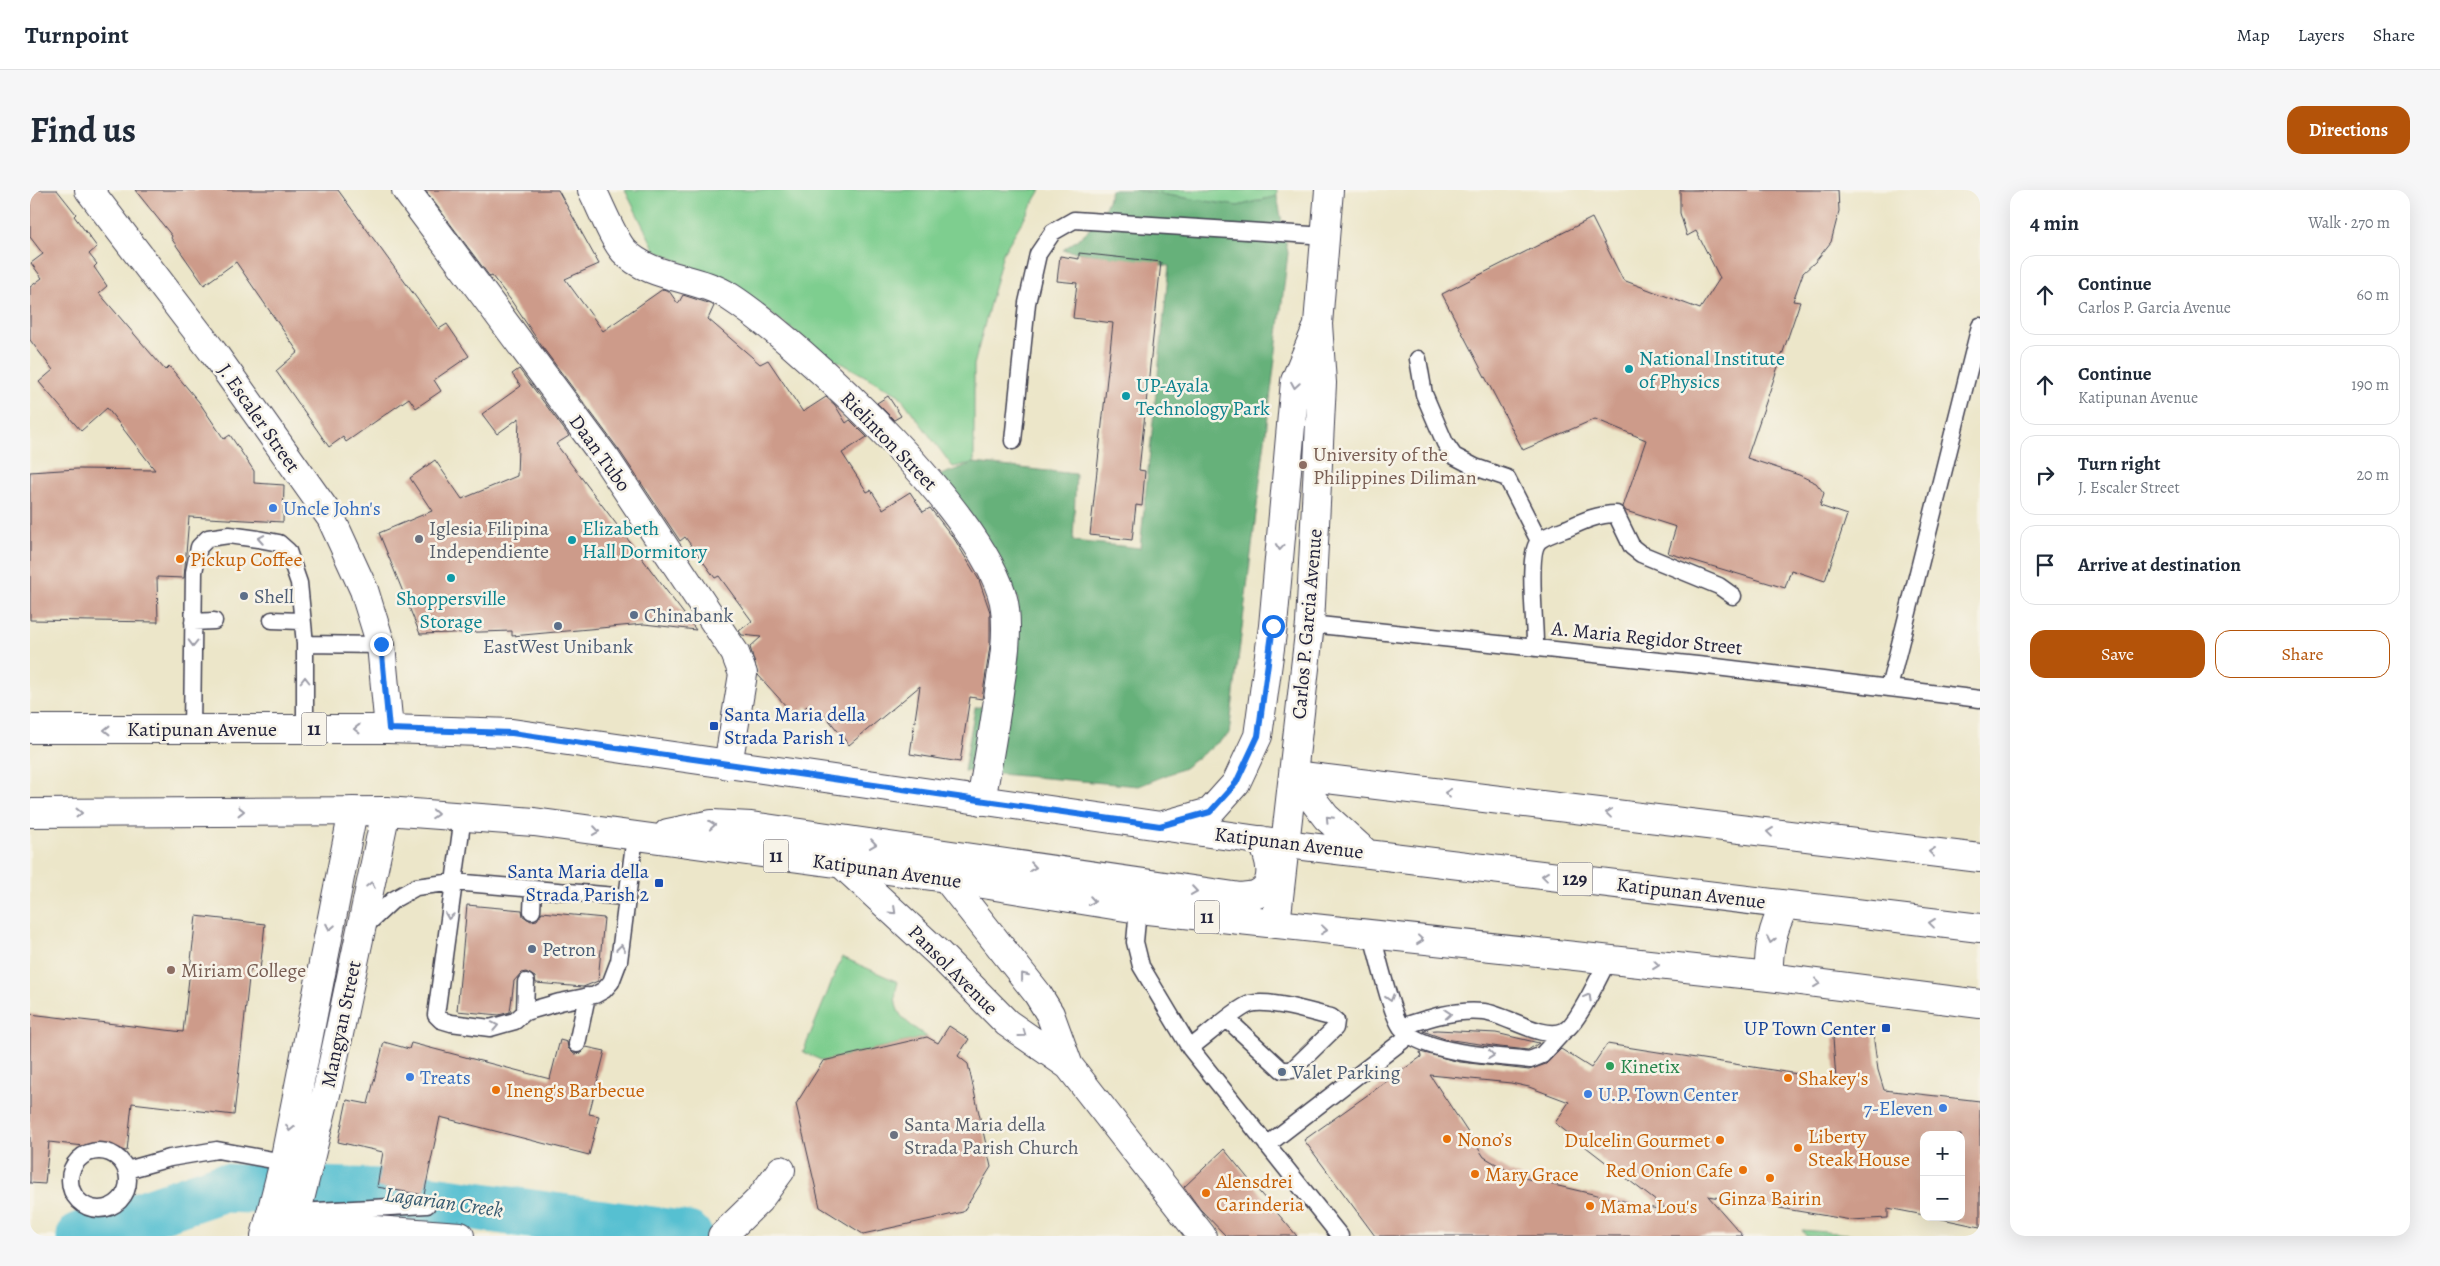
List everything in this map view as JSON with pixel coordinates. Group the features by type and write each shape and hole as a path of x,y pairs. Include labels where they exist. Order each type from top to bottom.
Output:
{"main road":[{"name":"J. Escaler Street","path":"89,190 213,352 331,518 364,590 381,644 389,729"},
{"name":"Daan Tubo","path":"406,190 606,459 735,653 743,674 728,765"},
{"name":"Rielinton Street","path":"592,190 622,249 632,258 656,270 713,288 729,296 781,334 884,433 944,499 979,548 995,579 1005,608 1006,644 981,800"},
{"name":"Carlos P. Garcia Avenue","path":"1276,924 1273,842 1294,775 1310,624 1322,383 1318,324 1327,236 1329,190"},
{"name":"Carlos P. Garcia Avenue","path":"1160,826 1210,812 1236,783 1258,736 1273,626 1295,381 1318,324"},
{"name":"Katipunan Avenue","path":"30,729 389,729 512,733 1273,842 1980,928"},
{"path":"1294,775 1326,817 1365,852"},
{"path":"1294,775 1980,858"},
{"name":"Mangyan Street","path":"286,1229 284,1162 353,811"},
{"name":"Katipunan Avenue","path":"30,813 386,811 534,822 844,866 946,878 1138,909 1769,977 1980,1004"},
{"name":"Mangyan Street","path":"286,1229 328,1086 386,811"},
{"path":"641,837 712,824 751,826 1241,897 1258,894 1268,883 1271,866 1268,854 1273,842"},
{"name":"Pansol Avenue","path":"844,866 939,954 1007,1023 1069,1066 1202,1236"},
{"name":"Pansol Avenue","path":"946,878 1037,993 1050,1014 1069,1066"},
{"path":"1769,977 1770,940 1776,922 1785,905"},
{"path":"722,1236 759,1200 781,1170"},
{"path":"286,1229 347,1228 460,1236"}],"lane":[{"path":"1013,441 1027,303 1038,254 1053,232 1074,220 1327,236"},
{"path":"1889,688 1980,326"},
{"path":"1418,359 1424,394 1445,443 1454,456 1475,467 1507,478 1539,541"},
{"path":"1535,648 1533,553 1539,541 1588,519 1616,514 1632,547 1641,554 1719,586 1732,596"},
{"path":"192,730 194,572 199,547 208,538 229,535 280,543 288,551 299,583 301,621 305,644 305,729"},
{"path":"272,620 301,621"},
{"path":"193,622 214,621"},
{"name":"A. Maria Regidor Street","path":"1310,624 1980,699"},
{"path":"305,644 381,644"},
{"path":"463,816 436,1015 441,1020 452,1023 490,1028 514,1021 525,1012 595,995 604,990 614,975 619,961 627,896 641,837"},
{"path":"361,929 393,900 416,887 454,882 627,896"},
{"path":"532,911 533,888"},
{"path":"1138,909 1135,942 1140,966 1190,1048 1340,1236"},
{"path":"1372,935 1395,1014 1406,1031 1450,1052 1530,1060 1542,1055 1574,1022 1608,960"},
{"path":"525,1012 526,982"},
{"path":"577,1044 587,996"},
{"path":"1190,1048 1248,1005 1260,1003 1331,1017 1336,1021 1335,1028 1292,1070 1287,1071 1282,1070 1228,1020"},
{"path":"1267,1145 1406,1031 1438,1015 1483,1012 1505,1017 1539,1033 1563,1032"},
{"path":"126,1170 170,1158 217,1150 284,1162"},
{"path":"286,1229 427,1205"}],"green space":[{"path":"625,190 1041,190 1003,253 974,365 974,463 953,467 899,395 827,355 738,289 655,250"},
{"path":"1111,190 1134,190 1238,206 1277,196 1288,253 1229,734 1184,768 1139,786 964,771 975,708 1008,700 1018,598 976,558 935,477 974,463 1076,474 1073,541 1140,548 1169,266 1063,250 1080,238 1099,218"},
{"path":"1134,190 1277,190 1277,196 1238,206"},
{"path":"842,957 898,982 896,993 897,1009 906,1021 927,1037 823,1061 803,1052"},
{"path":"1802,1230 1871,1236 1806,1236"}],"building":[{"path":"30,190 57,190 76,214 74,216 97,247 89,254 97,264 94,267 107,286 99,293 165,370 169,366 199,402 224,439 230,435 254,471 254,483 284,485 283,522 189,517 184,578 157,577 158,622 30,620 30,472 77,469 155,470 107,408 81,431 39,382 53,370 30,340 30,287 42,278 31,263 43,254 30,237"},
{"path":"135,190 338,190 439,329 447,324 469,356 434,380 441,391 416,408 409,398 346,442 343,437 329,447 276,371 298,352 236,262 204,285 171,238 172,236"},
{"path":"425,190 558,190 599,264 565,279 603,331 663,289 669,291 678,304 683,295 711,304 714,306 708,319 760,364 768,360 803,412 826,397 835,405 846,423 850,420 867,437 842,453 867,492 871,490 883,509 910,492 923,512 930,508 955,540 979,580 990,612 990,646 982,699 970,697 960,762 910,754 920,686 849,745 825,715 818,721 807,706 795,716 758,675 750,647 761,637 742,635 739,631 752,621 719,576 715,578 685,537 680,541 619,450 543,348 510,299 492,276 490,277"},
{"name":"National Institute of Physics","path":"1680,190 1838,190 1839,211 1831,242 1815,262 1803,273 1793,301 1800,302 1747,458 1799,475 1816,483 1824,493 1820,506 1847,515 1825,581 1791,570 1785,588 1668,553 1676,527 1626,511 1623,507 1646,440 1595,419 1523,450 1442,294 1592,218 1623,280 1700,309 1720,278 1696,231 1687,236 1680,213"},
{"name":"UP-Ayala Technology Park","path":"1079,253 1161,262 1139,470 1145,471 1142,506 1136,505 1132,540 1090,535 1113,323 1073,318 1077,283 1057,281 1060,256 1079,259"},
{"path":"519,369 569,436 556,444 696,630 644,624 512,636 512,631 420,634 379,533 432,511 410,478 435,460 462,499 517,476 519,418 497,434 482,414 521,386 512,374"},
{"path":"888,396 901,416 894,420 877,403"},
{"name":"Petron","path":"467,905 522,910 523,916 531,921 537,920 542,912 604,918 598,981 583,987 536,983 535,977 526,972 521,973 514,981 510,1012 499,1015 457,1011"},
{"path":"196,916 265,924 260,970 250,969 234,1115 132,1103 127,1151 49,1142 45,1184 30,1183 30,1014 183,1032"},
{"name":"Santa Maria della Strada Parish Church","path":"949,1026 969,1039 958,1056 968,1064 991,1167 963,1212 863,1234 820,1207 796,1104 823,1061 927,1037 938,1043"},
{"path":"1423,1031 1496,1033 1539,1043 1528,1050 1445,1039"},
{"path":"1873,1034 1878,1070 1884,1090 1980,1101 1980,1227 1952,1221 1965,1221 1965,1131 1920,1131 1920,1214 1888,1208 1888,1218 1851,1220 1708,1196 1743,1236 1375,1236 1304,1140 1421,1057 1420,1052 1460,1062 1529,1070 1546,1064 1561,1049 1591,1068 1607,1044 1836,1080 1833,1038","holes":["1430,1075 1511,1083 1529,1087 1569,1102 1555,1123 1670,1212 1524,1178 1510,1172 1484,1157"]},
{"path":"560,1040 567,1042 568,1048 574,1054 581,1053 586,1047 605,1051 589,1114 599,1116 589,1155 440,1117 424,1195 377,1187 383,1152 338,1142 347,1100 368,1104 384,1042 409,1049 411,1043 550,1079"},
{"path":"1224,1149 1297,1236 1226,1236 1200,1209 1184,1187"}],"waterway":[{"name":"Lagarian Creek","path":"81,1236 221,1188 274,1190"},
{"name":"Lagarian Creek","path":"318,1191 383,1193 688,1236"}],"place":[{"name":"National Institute of Physics","path":"1629,369"},
{"name":"UP-Ayala Technology Park","path":"1126,396"},
{"name":"University of the Philippines Diliman","path":"1303,465"},
{"name":"Uncle John's","path":"273,508"},
{"name":"Iglesia Filipina Independiente","path":"419,539"},
{"name":"Elizabeth Hall Dormitory","path":"572,540"},
{"name":"Pickup Coffee","path":"180,559"},
{"name":"Shoppersville Storage","path":"451,578"},
{"name":"Shell","path":"244,596"},
{"name":"Chinabank","path":"634,615"},
{"name":"EastWest Unibank","path":"558,626"},
{"name":"Santa Maria della Strada Parish 1","path":"714,726"},
{"name":"Santa Maria della Strada Parish 2","path":"659,883"},
{"name":"Petron","path":"532,949"},
{"name":"Miriam College","path":"171,970"},
{"name":"UP Town Center","path":"1886,1028"},
{"name":"Kinetix","path":"1610,1066"},
{"name":"Valet Parking","path":"1282,1072"},
{"name":"Treats","path":"410,1077"},
{"name":"Shakey's","path":"1788,1078"},
{"name":"Ineng's Barbecue","path":"496,1090"},
{"name":"U.P. Town Center","path":"1588,1094"},
{"name":"7-Eleven","path":"1943,1108"},
{"name":"Santa Maria della Strada Parish Church","path":"894,1135"},
{"name":"Nono’s","path":"1447,1139"},
{"name":"Dulcelin Gourmet","path":"1720,1140"},
{"name":"Liberty Steak House","path":"1798,1148"},
{"name":"Red Onion Cafe","path":"1743,1170"},
{"name":"Mary Grace","path":"1475,1174"},
{"name":"Ginza Bairin","path":"1770,1178"},
{"name":"Alensdrei Carinderia","path":"1206,1193"},
{"name":"Mama Lou's","path":"1590,1206"}],"route":[{"path":"381,644 389,729 512,733 1160,826 1210,812 1236,783 1258,736 1273,626"}]}
